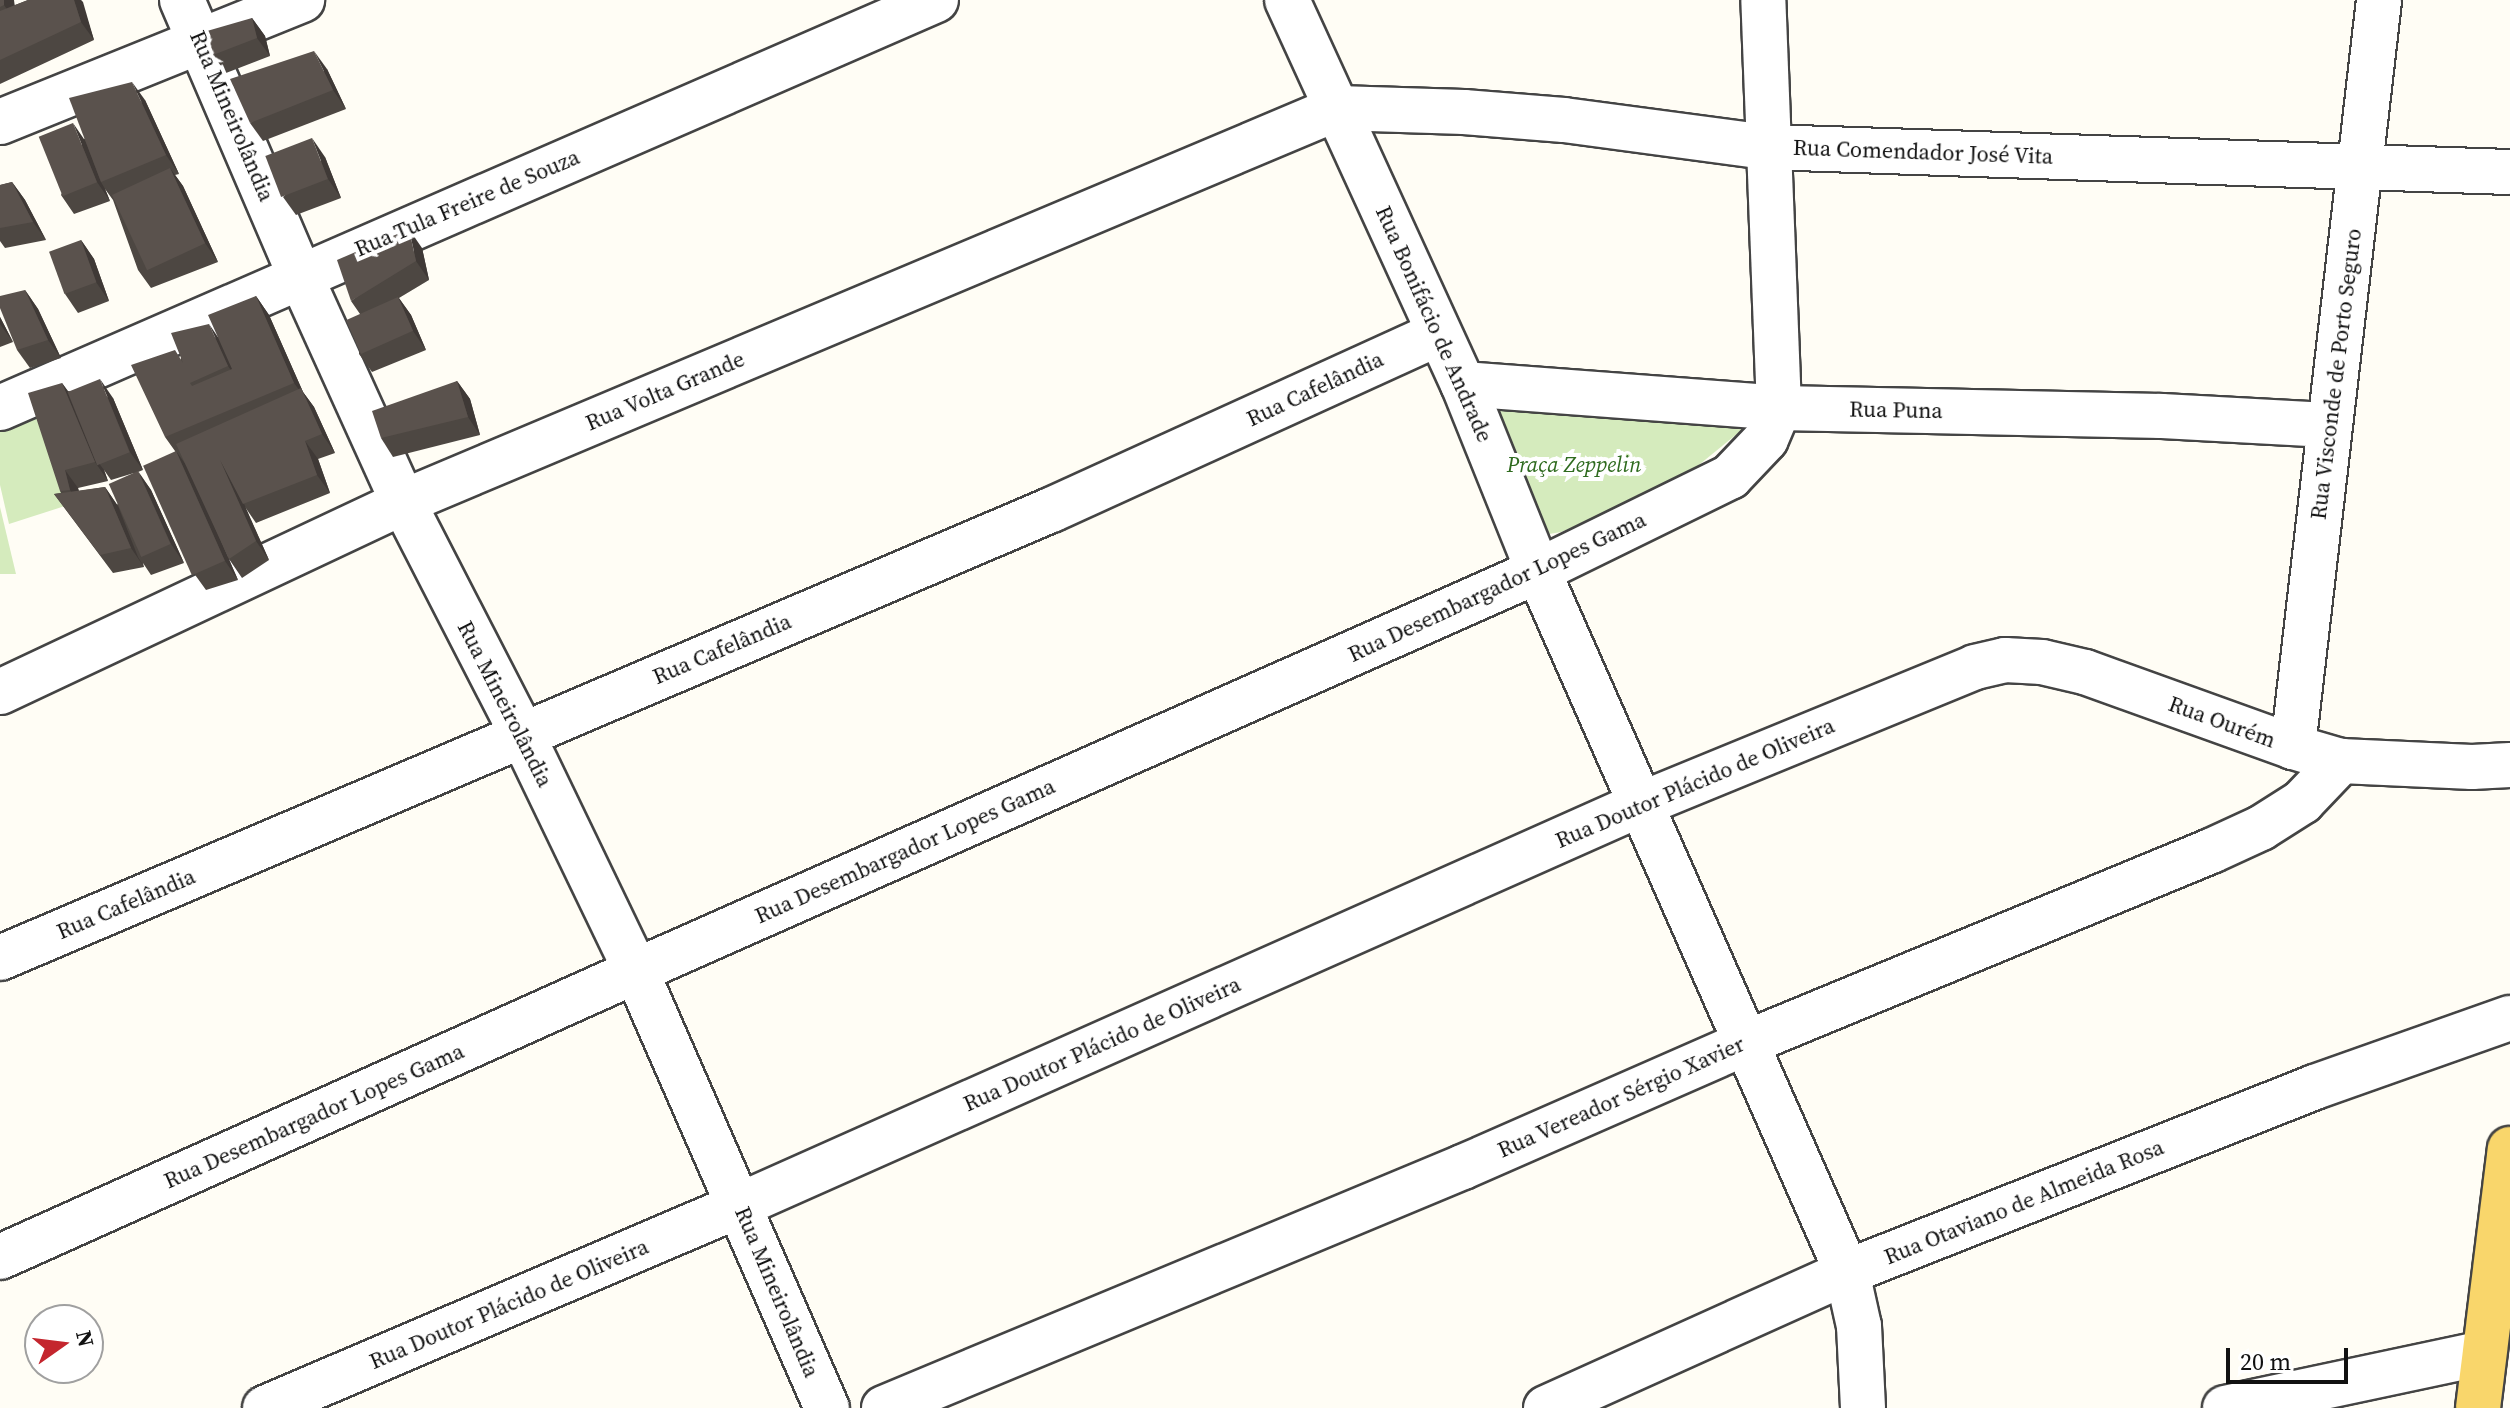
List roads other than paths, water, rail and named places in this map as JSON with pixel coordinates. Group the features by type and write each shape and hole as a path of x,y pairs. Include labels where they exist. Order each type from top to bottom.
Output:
{"main road":[{"path":"2478,1408 2510,1149"}],"street":[{"name":"Rua Mineirolândia","path":"182,0 300,275 403,502 522,734 636,971 827,1408"},
{"path":"0,122 201,44 302,0"},
{"name":"Rua Tula Freire de Souza","path":"0,408 936,0"},
{"name":"Rua Bonifácio de Andrade","path":"1287,0 1463,384 1538,571 1639,805 1847,1272 1859,1326 1863,1408"},
{"path":"1763,0 1779,408"},
{"name":"Rua Visconde de Porto Seguro","path":"2293,747 2379,0"},
{"name":"Rua Comendador José Vita","path":"1338,108 1464,112 1564,120 1767,147 2510,172"},
{"name":"Rua Volta Grande","path":"0,692 403,502 1338,108"},
{"name":"Rua Cafelândia","path":"0,958 1051,510 1439,333"},
{"name":"Rua Puna","path":"1463,384 1779,408 2161,416 2329,425"},
{"name":"Rua Desembargador Lopes Gama","path":"0,1257 1538,571 1730,477 1766,439 1779,408"},
{"name":"Rua Ourém","path":"1940,681 2005,660 2042,662 2085,672 2293,747 2341,761 2472,767 2510,765"},
{"name":"Rua Doutor Plácido de Oliveira","path":"265,1408 740,1205 1639,805 1940,681"},
{"name":"Rua Vereador Sérgio Xavier","path":"884,1408 1463,1167 1746,1043 2261,828 2302,802 2341,761"},
{"name":"Rua Otaviano de Almeida Rosa","path":"1546,1408 1847,1272 2315,1087 2510,1018"},
{"path":"2225,1408 2483,1353"}],"park label":[{"name":"Praça Zeppelin","path":"1574,465"}]}
